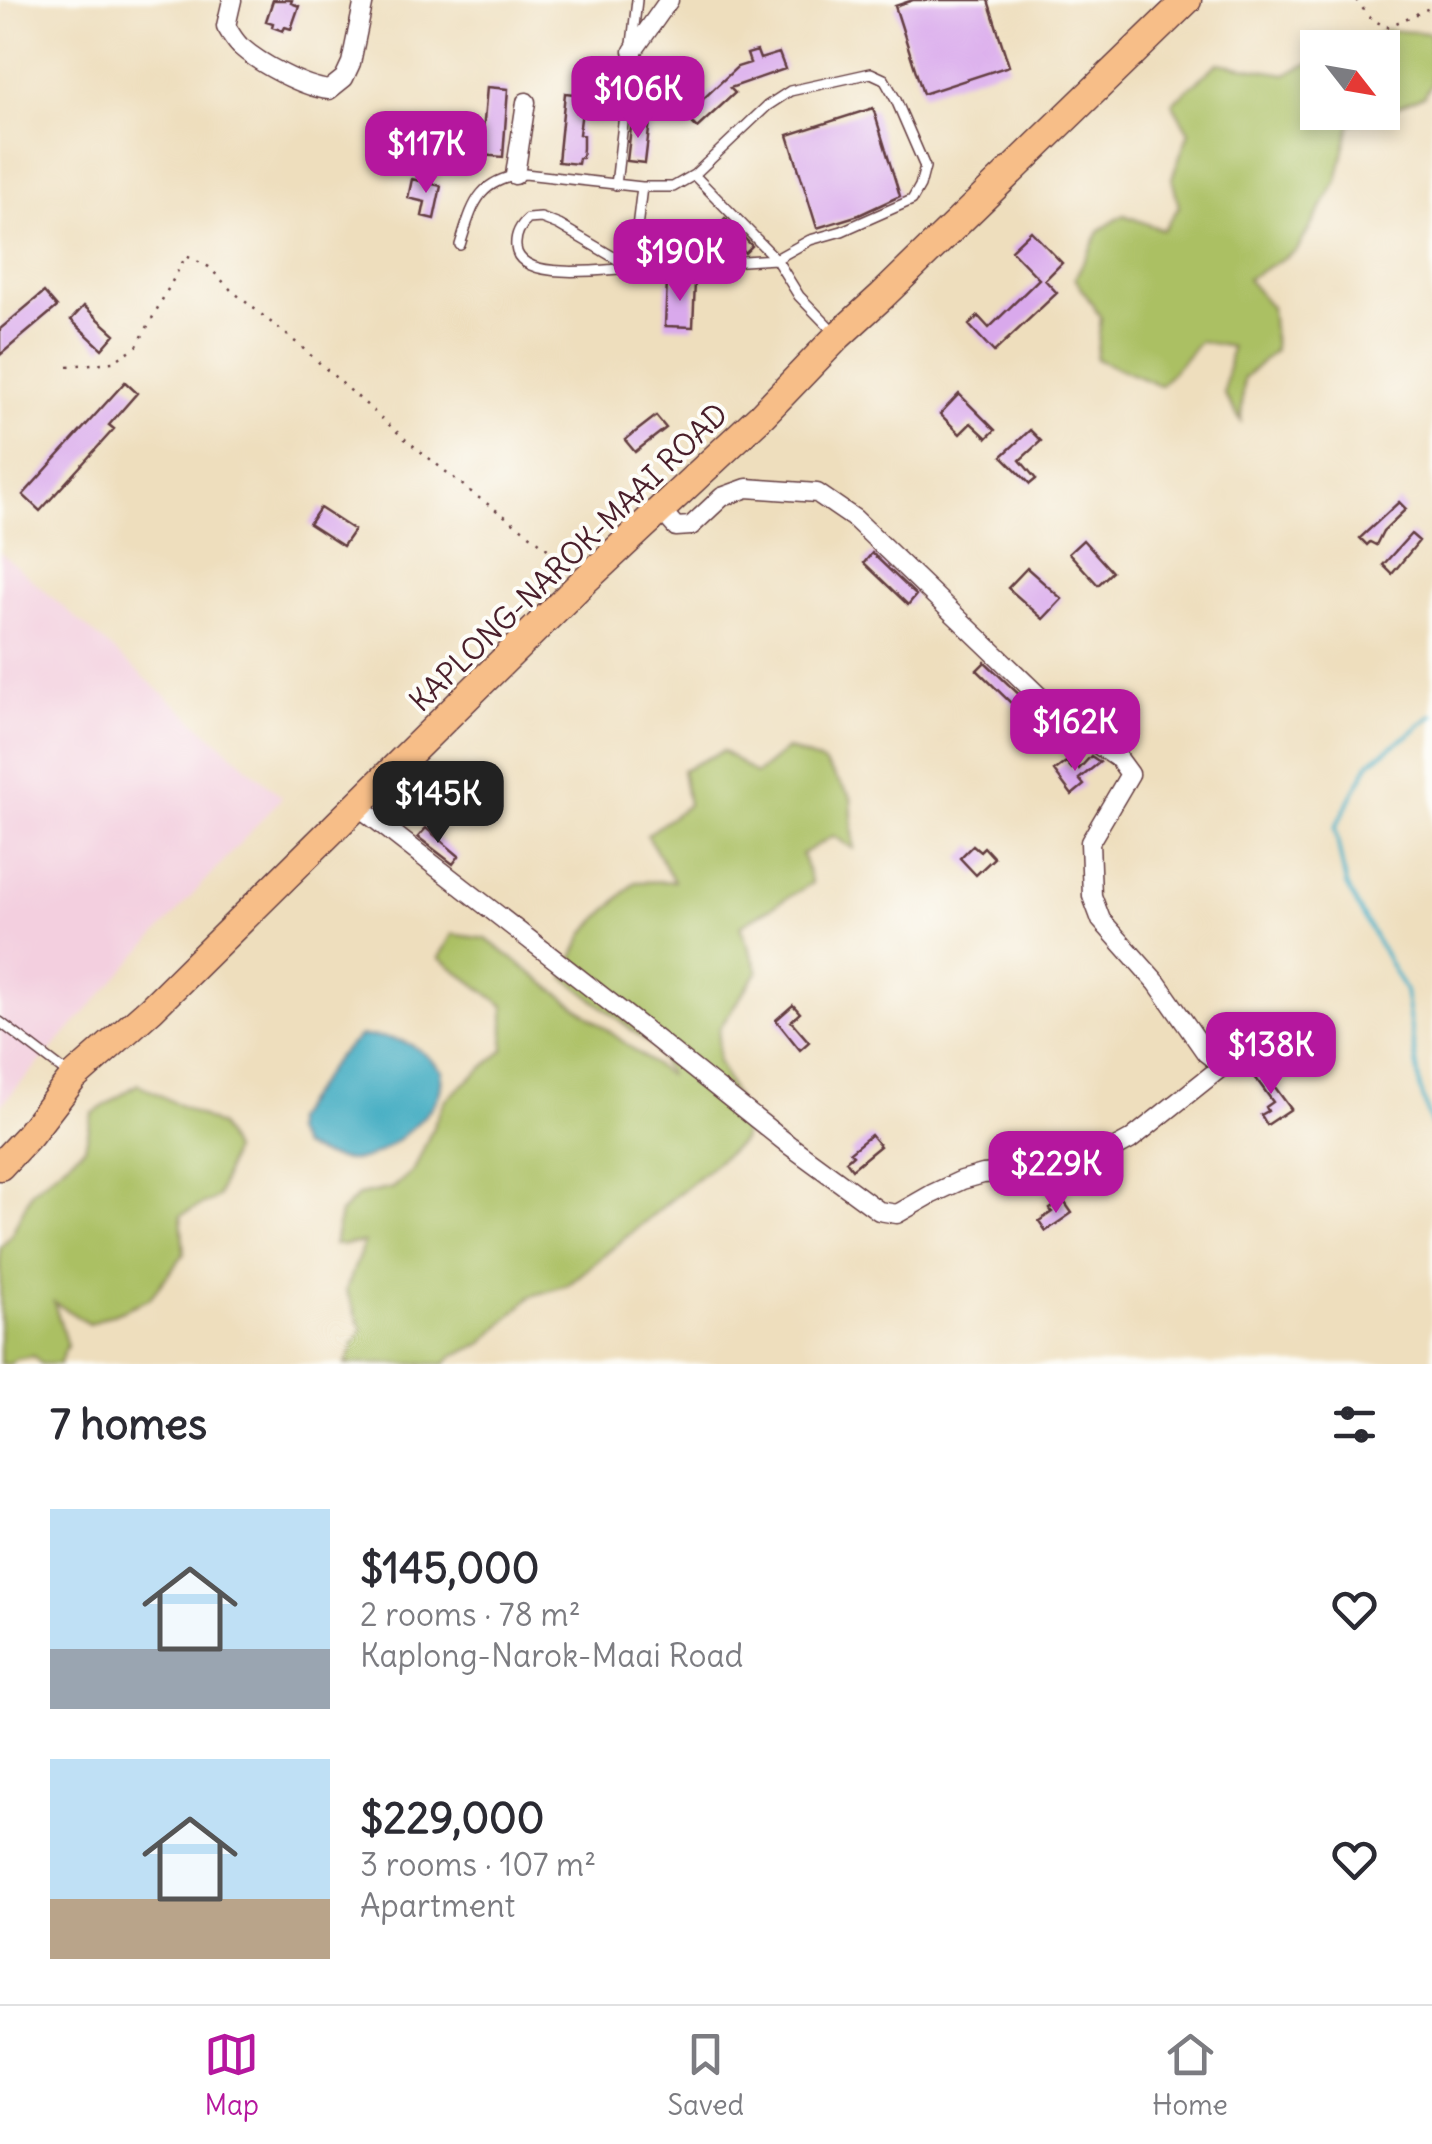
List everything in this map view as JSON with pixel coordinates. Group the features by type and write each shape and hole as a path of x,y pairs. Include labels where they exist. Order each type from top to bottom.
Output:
{"highway":[{"name":"KAPLONG-NAROK-MAAI ROAD","path":"0,1166 73,1078 151,1009 584,581 762,415 838,336 1187,0"}],"street":[{"path":"232,0 226,26 236,42 254,57 313,88 329,90 344,78 351,62 364,0"},
{"path":"632,51 669,0"},
{"path":"515,175 526,102"},
{"path":"662,510 676,527 691,526 722,497 746,488 817,493 855,519 1070,726 1119,759 1130,774 1090,842 1092,896 1101,920 1157,983 1206,1053 1215,1060 1230,1060"},
{"path":"358,806 789,1145 880,1211 897,1214 932,1194 982,1174 1081,1167 1130,1140 1247,1050 1292,1050"}],"lane":[{"path":"616,184 637,0"},
{"path":"460,245 477,196 490,183 506,176 525,174 673,188 694,176 767,106 790,90 871,73 884,79 925,167 920,186 912,200 842,231 810,240 776,259 632,268 555,271 522,262 516,252 516,237 528,218 541,218 632,268"},
{"path":"694,176 776,259 799,296 838,336"},
{"path":"632,268 642,187"},
{"path":"0,1022 73,1078"}],"path":[{"path":"1356,0 1371,18 1387,27 1432,7"},
{"path":"68,366 113,362 137,346 186,256 209,267 405,439 584,581"}],"shaded area":[{"path":"0,552 282,797 0,1106"}],"green space":[{"path":"1400,31 1430,33 1432,84 1424,96 1400,105"},
{"path":"1218,63 1286,74 1300,68 1300,130 1349,130 1337,181 1297,250 1247,279 1271,307 1275,350 1244,378 1241,421 1224,394 1231,347 1200,341 1160,386 1096,359 1101,318 1075,278 1100,230 1124,215 1163,230 1179,207 1172,178 1189,132 1172,103"},
{"path":"787,749 823,762 851,797 854,849 833,836 802,854 812,883 740,926 758,971 719,1029 718,1061 746,1120 742,1141 568,1285 531,1296 481,1345 454,1355 445,1364 345,1364 362,1329 346,1290 364,1243 334,1245 340,1213 359,1195 393,1188 414,1170 445,1100 504,1050 504,1006 439,958 452,934 486,939 669,1076 655,1048 564,977 585,932 635,882 674,881 647,835 688,805 682,770 723,751 756,774"},
{"path":"138,1084 220,1126 232,1150 218,1197 181,1215 184,1254 149,1299 89,1324 54,1302 67,1346 59,1364 41,1364 34,1356 0,1364 0,1248 11,1235 32,1191 85,1147 92,1114"}],"water":[{"path":"360,1036 396,1040 423,1053 442,1071 434,1104 390,1145 365,1158 341,1159 301,1147 293,1132 293,1119 337,1057"}],"building":[{"path":"273,0 292,0 299,6 291,29 285,27 283,31 266,21"},
{"path":"913,0 988,0 1009,66 923,94 895,6"},
{"path":"757,51 760,59 779,53 785,69 730,88 735,93 697,128 685,116 737,67 750,63 747,54"},
{"path":"487,87 508,89 503,157 481,155"},
{"path":"565,93 584,95 579,134 583,135 583,148 578,164 558,162"},
{"path":"873,108 900,196 817,228 788,135"},
{"path":"632,119 650,121 645,163 627,161"},
{"path":"412,179 441,186 434,219 422,216 425,202 408,198"},
{"path":"725,218 752,246 745,253 717,227"},
{"path":"1031,231 1062,263 1045,280 1057,293 994,352 969,325 978,316 989,328 1039,279 1011,250"},
{"path":"667,281 695,282 693,327 665,326"},
{"path":"44,292 57,307 0,355 0,329"},
{"path":"84,306 115,334 102,349 71,320"},
{"path":"125,382 137,393 109,425 114,429 40,511 23,495"},
{"path":"959,394 995,430 987,438 971,423 960,434 940,414"},
{"path":"656,416 666,428 635,452 625,440"},
{"path":"1030,430 1041,441 1020,460 1036,479 1030,484 1002,456"},
{"path":"1399,502 1406,509 1383,531 1376,545 1367,545 1360,538"},
{"path":"320,508 354,530 343,546 309,524"},
{"path":"1411,534 1419,541 1392,574 1383,565"},
{"path":"1083,540 1112,572 1098,585 1069,553"},
{"path":"872,553 916,595 908,605 864,563"},
{"path":"1027,568 1062,599 1043,619 1008,588"},
{"path":"985,662 1050,724 1042,733 977,670"},
{"path":"1091,756 1100,762 1079,779 1084,785 1072,795 1054,771 1066,762 1072,769 1079,769"},
{"path":"426,828 459,856 453,864 418,837"},
{"path":"973,845 980,851 984,847 994,858 976,875 960,858"},
{"path":"793,1005 800,1013 791,1021 809,1042 800,1050 776,1020"},
{"path":"1258,1064 1291,1109 1267,1125 1261,1115 1273,1102 1250,1070"},
{"path":"871,1135 880,1146 852,1169 846,1161 853,1155 850,1152"},
{"path":"1063,1200 1072,1213 1046,1231 1039,1221"}],"waterway":[{"path":"1432,715 1370,762 1335,828 1346,885 1405,991 1420,1087 1432,1127"}]}
